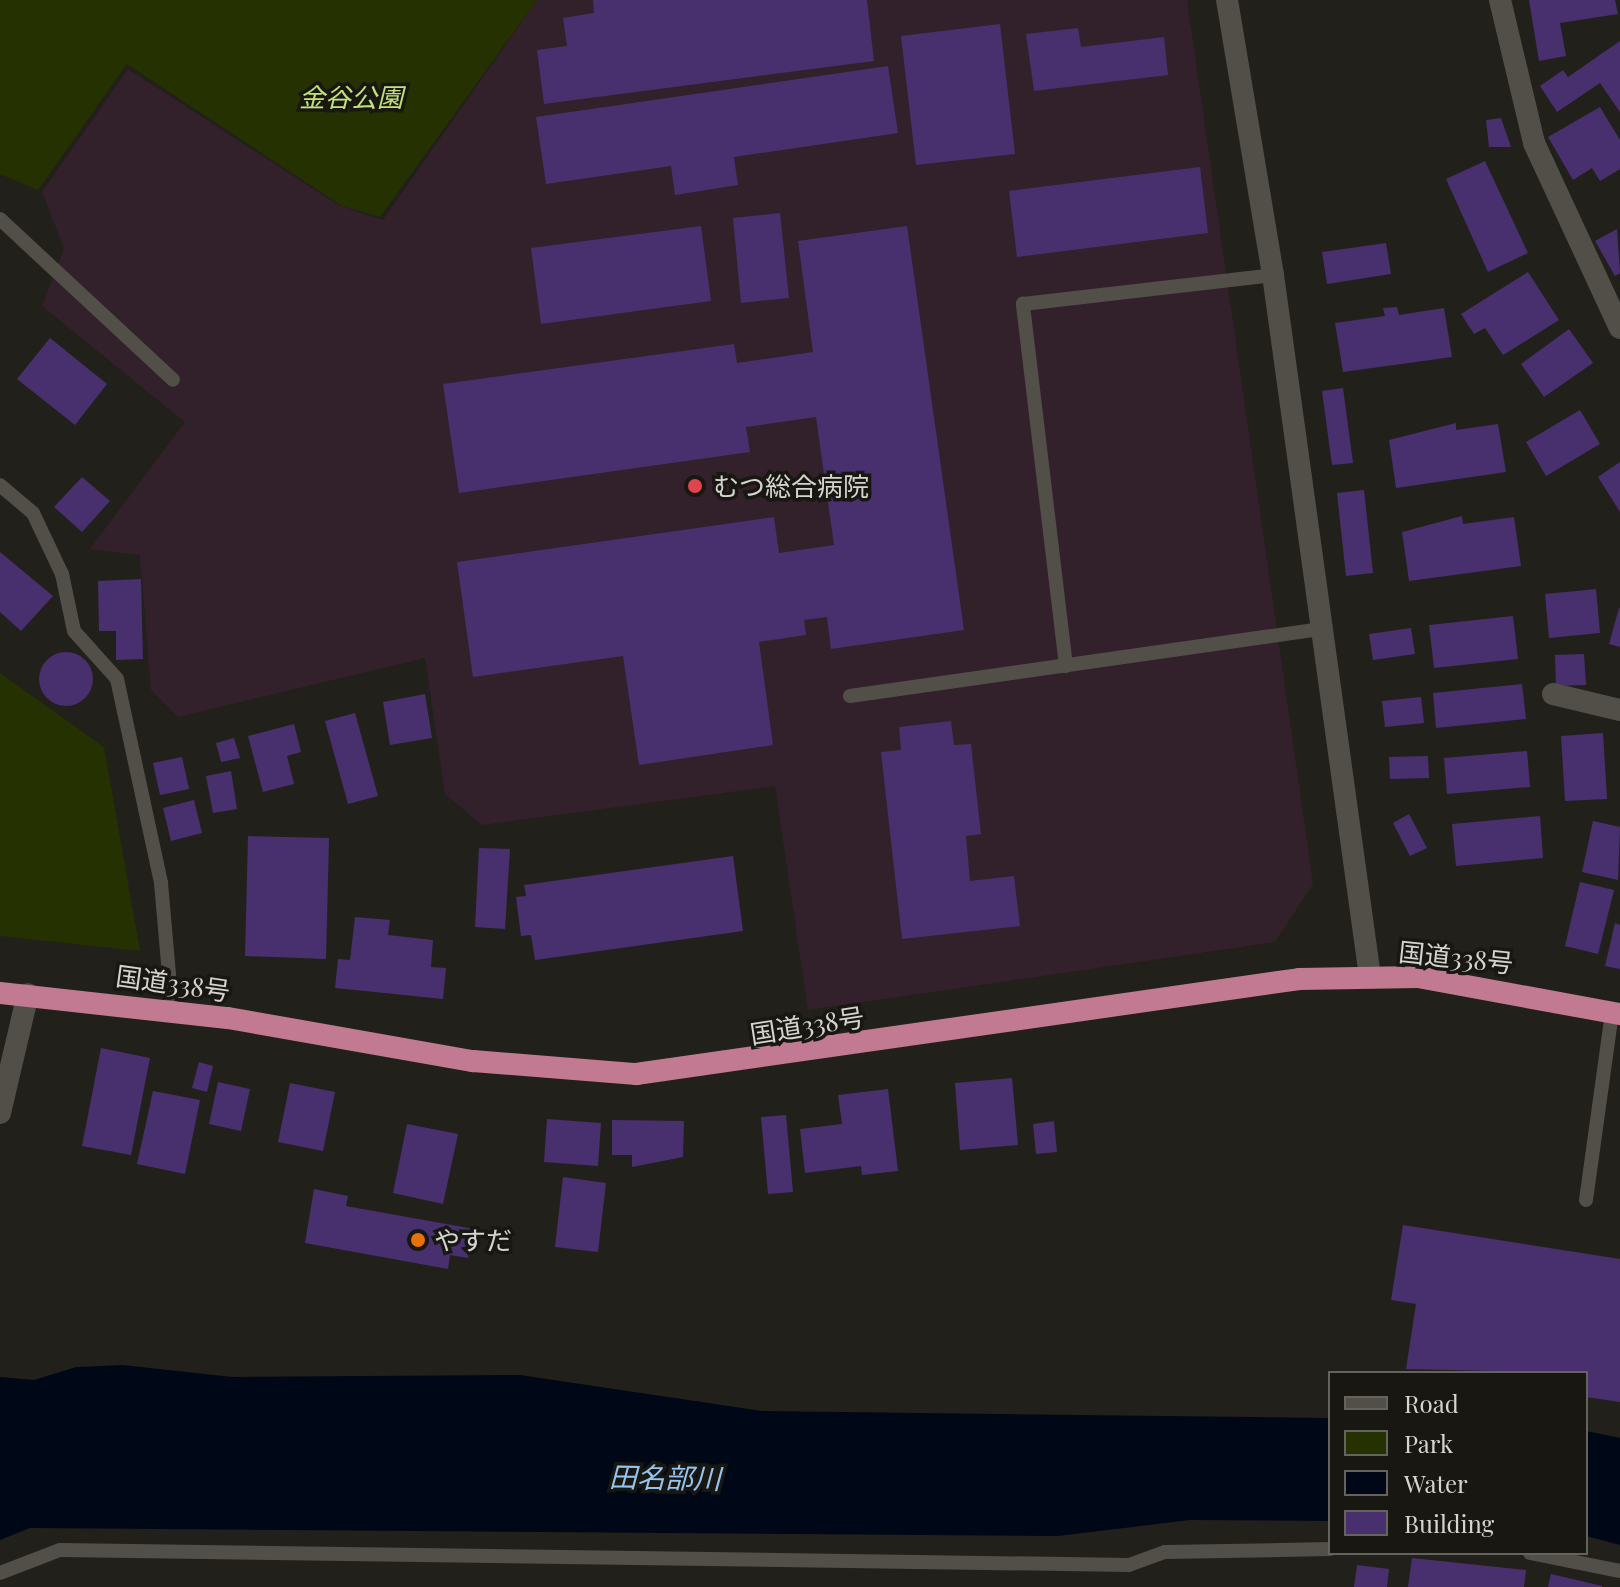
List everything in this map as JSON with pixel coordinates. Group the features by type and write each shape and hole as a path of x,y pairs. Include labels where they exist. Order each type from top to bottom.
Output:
{"highway":[{"name":"国道338号","path":"0,993 172,1010 473,1061 636,1074 1299,979 1370,977 1487,985 1616,1013"}],"street":[{"path":"1227,0 1273,275 1370,977"},
{"path":"1500,0 1534,143 1620,328"},
{"path":"1553,694 1620,710"},
{"path":"0,1113 28,994"}],"lane":[{"path":"0,219 173,380"},
{"path":"1066,666 1023,304 1273,275"},
{"path":"0,485 33,513 62,574 74,631 117,679 161,883 172,1010"},
{"path":"850,696 1323,629"},
{"path":"1586,1200 1616,1013"},
{"path":"0,1573 60,1550 1129,1565 1165,1552 1328,1549"},
{"path":"1540,1555 1620,1571"}],"shaded area":[{"name":"むつ総合病院","path":"537,0 1187,0 1313,884 1275,942 808,1010 775,786 482,825 445,794 425,658 178,717 151,690 140,555 90,549 185,422 42,306 64,248 42,192 128,69 338,205 383,220"}],"green space":[{"name":"金谷公園","path":"0,0 537,0 380,217 342,206 127,64 38,190 0,174"},
{"path":"0,673 104,747 140,951 0,936"}],"water":[{"name":"田名部川","path":"123,1365 232,1377 520,1375 762,1411 1328,1418 1328,1521 1190,1520 1058,1536 30,1528 0,1540 0,1377 34,1380 76,1367"},
{"path":"1588,1431 1620,1438 1620,1545 1588,1537"}],"building":[{"path":"593,0 867,0 874,61 544,104 537,50 567,46 563,18 594,13"},
{"path":"1529,0 1615,0 1618,14 1560,23 1566,56 1539,61"},
{"path":"1000,24 1015,154 916,165 901,36"},
{"path":"1078,28 1081,47 1164,37 1168,75 1034,91 1026,34"},
{"path":"1620,41 1620,112 1600,83 1557,112 1540,86 1563,70 1568,77"},
{"path":"888,66 898,133 734,157 738,185 675,195 671,166 546,184 536,117"},
{"path":"1600,107 1620,140 1620,169 1600,181 1592,168 1573,180 1548,137"},
{"path":"1501,118 1511,147 1489,147 1486,120"},
{"path":"1485,161 1528,253 1488,272 1446,179"},
{"path":"1200,167 1208,233 1017,257 1009,191"},
{"path":"780,213 789,298 741,303 733,218"},
{"path":"701,226 711,301 541,324 531,248"},
{"path":"907,226 964,630 831,649 827,617 804,620 806,635 759,642 773,745 639,765 623,656 473,677 457,562 774,517 779,553 834,545 816,417 746,427 750,452 459,493 443,384 734,344 737,363 813,352 798,241"},
{"path":"1617,229 1620,273 1615,276 1595,241"},
{"path":"1386,243 1391,274 1327,284 1322,252"},
{"path":"1528,272 1559,320 1503,355 1485,328 1474,334 1461,314"},
{"path":"1397,307 1399,315 1444,308 1452,357 1343,372 1335,323 1385,316 1383,308"},
{"path":"1569,329 1593,363 1544,397 1521,364"},
{"path":"50,338 107,384 75,425 17,379"},
{"path":"1343,388 1353,463 1332,465 1322,391"},
{"path":"1580,410 1600,444 1546,476 1526,442"},
{"path":"1456,423 1456,430 1498,424 1506,472 1396,488 1389,440"},
{"path":"1620,462 1620,512 1598,477"},
{"path":"82,477 110,501 82,532 54,507"},
{"path":"1364,490 1373,573 1346,576 1337,493"},
{"path":"1462,516 1463,524 1514,517 1521,566 1409,581 1402,532"},
{"path":"0,552 53,596 21,631 0,612"},
{"path":"141,579 143,659 116,660 116,631 99,631 98,581"},
{"path":"1596,589 1600,633 1549,638 1545,594"},
{"path":"1620,608 1620,647 1609,644"},
{"path":"1513,616 1518,659 1434,668 1429,625"},
{"path":"1411,628 1415,654 1373,660 1369,634"},
{"path":"66,652 85,660 93,679 85,698 66,706 47,698 39,679 47,660"},
{"path":"1584,654 1586,685 1556,686 1555,655"},
{"path":"1522,684 1526,719 1436,728 1433,693"},
{"path":"425,694 432,738 390,745 383,702"},
{"path":"1421,697 1424,723 1385,727 1382,701"},
{"path":"355,713 378,796 348,804 325,721"},
{"path":"951,721 954,745 971,744 981,834 966,836 970,881 1014,876 1020,926 902,939 881,752 901,750 899,727"},
{"path":"294,724 301,752 287,756 294,784 263,792 248,736"},
{"path":"1603,733 1607,799 1565,801 1561,736"},
{"path":"234,738 240,758 221,762 216,743"},
{"path":"1527,751 1530,787 1447,794 1444,758"},
{"path":"1428,756 1429,778 1390,779 1389,757"},
{"path":"182,757 189,789 160,795 153,763"},
{"path":"231,771 237,809 213,813 206,776"},
{"path":"194,800 202,833 171,841 163,808"},
{"path":"1409,814 1427,848 1410,856 1393,823"},
{"path":"1540,816 1543,858 1456,866 1452,824"},
{"path":"1593,821 1620,827 1618,880 1582,872"},
{"path":"248,836 329,838 326,959 245,956"},
{"path":"479,848 510,849 505,929 475,927"},
{"path":"733,856 743,931 535,960 531,935 521,936 516,897 526,896 524,885"},
{"path":"1580,882 1614,890 1598,954 1565,946"},
{"path":"355,917 390,920 388,935 433,940 431,967 446,968 443,999 335,988 338,959 350,960"},
{"path":"1615,923 1620,925 1620,969 1605,966"},
{"path":"101,1048 150,1058 131,1155 82,1146"},
{"path":"199,1062 213,1066 207,1092 192,1088"},
{"path":"1012,1078 1018,1145 960,1150 955,1083"},
{"path":"218,1082 250,1089 241,1131 209,1124"},
{"path":"290,1083 335,1092 323,1151 278,1142"},
{"path":"888,1089 898,1171 862,1175 861,1166 805,1173 800,1129 842,1124 838,1095"},
{"path":"153,1091 200,1100 185,1174 137,1164"},
{"path":"786,1115 793,1192 768,1194 761,1117"},
{"path":"547,1119 601,1123 598,1166 544,1162"},
{"path":"612,1120 684,1121 683,1157 632,1167 632,1155 612,1155"},
{"path":"1054,1121 1057,1152 1036,1154 1033,1124"},
{"path":"407,1124 458,1134 443,1204 393,1193"},
{"path":"563,1177 606,1183 598,1252 555,1247"},
{"path":"314,1189 348,1196 346,1206 474,1229 468,1258 450,1255 448,1269 305,1243"},
{"path":"1403,1225 1620,1259 1620,1402 1588,1397 1588,1371 1406,1369 1416,1304 1391,1300"},
{"path":"1412,1558 1526,1570 1524,1587 1408,1587"},
{"path":"1357,1565 1389,1569 1387,1587 1354,1587"},
{"path":"1551,1574 1602,1586 1602,1587 1548,1587"}],"place":[{"name":"むつ総合病院","path":"695,486"},
{"name":"やすだ","path":"418,1240"}]}
